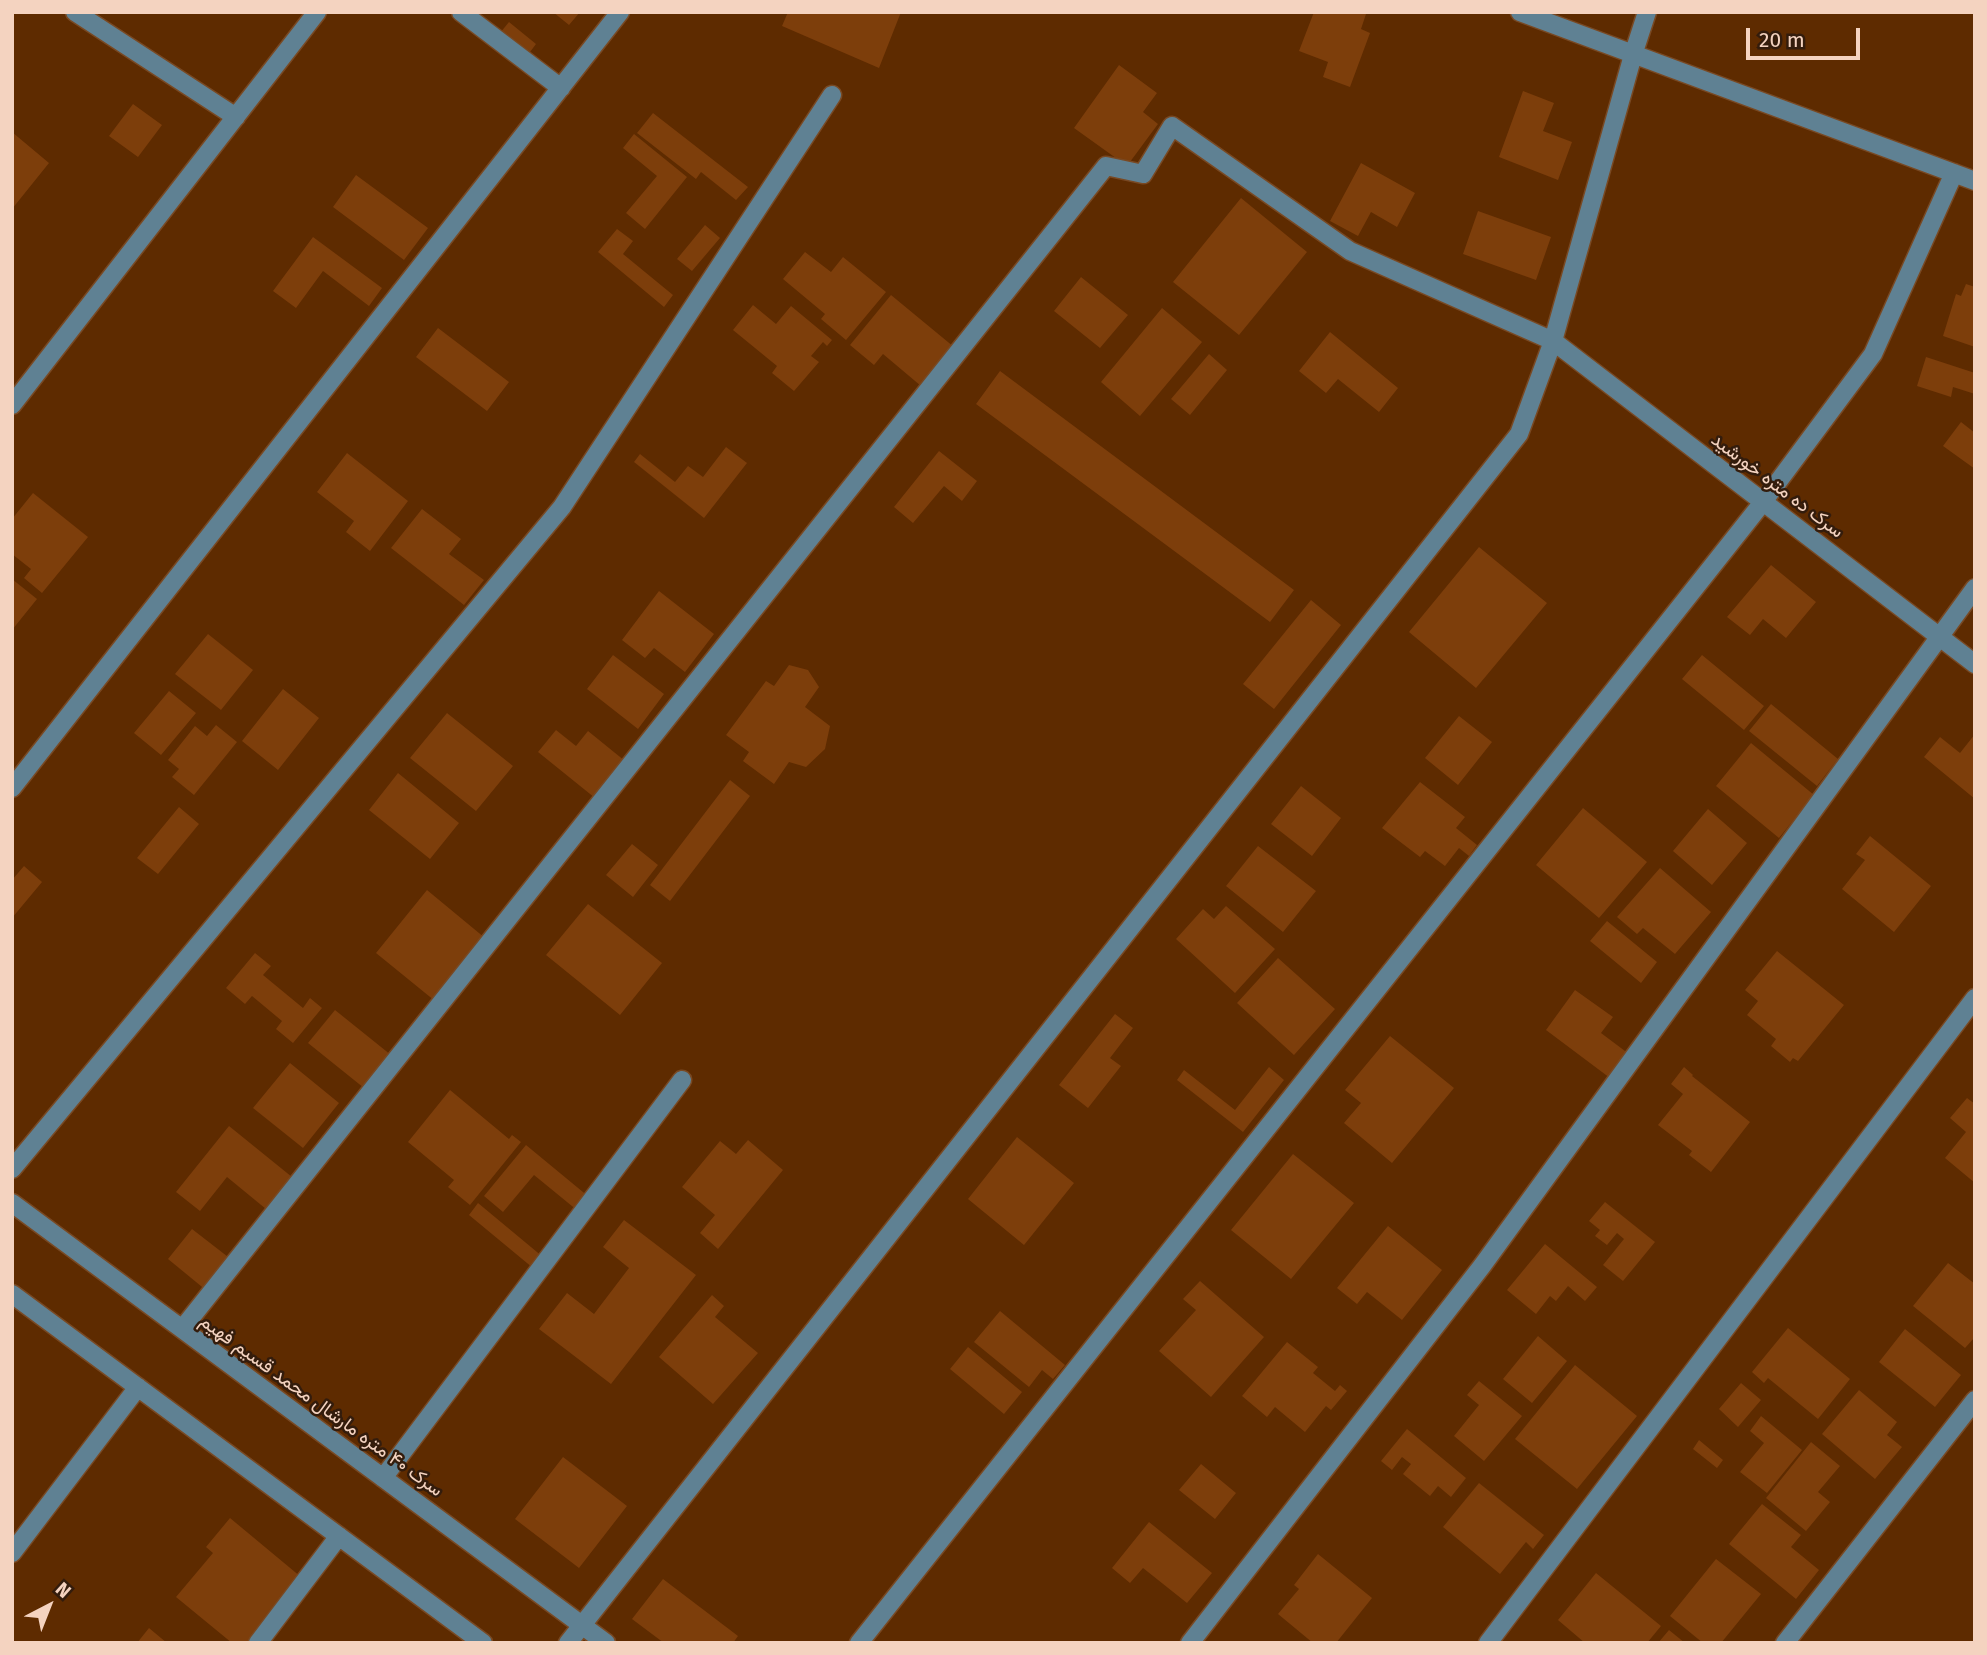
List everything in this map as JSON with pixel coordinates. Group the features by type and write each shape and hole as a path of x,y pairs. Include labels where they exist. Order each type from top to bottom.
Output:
{"street":[{"path":"75,12 236,117"},
{"path":"12,405 317,12"},
{"path":"460,12 562,88"},
{"path":"12,788 620,12"},
{"path":"1520,12 1975,181"},
{"path":"568,1643 1519,434 1553,341 1647,12"},
{"path":"12,1169 562,507 832,95"},
{"name":"سرک ده متره خورشید","path":"183,1329 1106,166 1143,174 1172,126 1350,251 1553,341 1975,664"},
{"path":"859,1643 1763,502 1873,354 1954,173"},
{"path":"1190,1643 1482,1266 1975,588"},
{"path":"1488,1643 1975,998"},
{"path":"383,1478 682,1080"},
{"name":"سرک ۴۰ متره مارشال محمد قسیم فهیم","path":"12,1203 606,1643"},
{"path":"12,1294 483,1643"},
{"path":"12,1553 138,1387"},
{"path":"1785,1643 1975,1400"},
{"path":"258,1643 339,1536"}],"building":[{"path":"553,12 580,12 569,25"},
{"path":"788,12 901,12 879,68 782,26"},
{"path":"1314,12 1366,14 1361,29 1370,33 1350,87 1323,77 1328,62 1299,51"},
{"path":"509,22 536,44 527,56 500,33"},
{"path":"1119,65 1157,93 1143,112 1158,124 1127,166 1074,128"},
{"path":"1523,91 1554,103 1543,131 1572,142 1558,180 1499,157"},
{"path":"133,104 162,125 138,157 109,136"},
{"path":"653,113 748,187 736,200 701,172 696,179 637,133"},
{"path":"12,132 49,163 12,209"},
{"path":"634,134 687,177 645,229 626,213 657,176 623,148"},
{"path":"1361,163 1415,193 1397,227 1371,212 1358,236 1330,221"},
{"path":"356,175 428,228 404,260 333,207"},
{"path":"1241,198 1307,252 1239,335 1173,282"},
{"path":"1478,211 1551,237 1536,280 1463,254"},
{"path":"705,225 720,238 692,271 677,259"},
{"path":"617,229 633,241 623,254 673,295 664,307 598,252"},
{"path":"313,237 382,288 369,306 323,271 296,308 273,291"},
{"path":"805,252 831,272 843,257 886,292 846,340 821,319 825,314 783,279"},
{"path":"1081,277 1128,315 1100,348 1054,311"},
{"path":"1966,284 1975,287 1975,347 1943,336 1956,294 1961,296"},
{"path":"891,295 954,347 921,386 883,354 874,365 850,345"},
{"path":"753,305 776,324 791,306 832,340 827,346 823,342 811,356 819,362 794,391 772,373 777,366 733,330"},
{"path":"1162,308 1202,342 1140,416 1101,382"},
{"path":"438,328 509,382 487,411 416,357"},
{"path":"1330,332 1398,388 1379,412 1338,379 1326,393 1299,371"},
{"path":"1209,354 1227,370 1190,415 1171,399"},
{"path":"1926,357 1975,373 1975,394 1953,387 1951,397 1917,386"},
{"path":"1000,371 1294,590 1270,622 976,404"},
{"path":"1961,422 1975,433 1975,469 1943,446"},
{"path":"726,447 747,463 704,518 634,462 640,454 675,482 688,466 703,477"},
{"path":"939,451 977,481 962,501 944,486 913,523 894,507"},
{"path":"347,453 408,501 370,551 346,532 354,521 317,492"},
{"path":"33,493 88,537 42,593 24,578 31,569 12,554 12,519"},
{"path":"422,509 461,539 449,554 484,580 464,605 391,548"},
{"path":"1479,547 1547,603 1476,688 1409,632"},
{"path":"1771,565 1816,602 1786,638 1763,619 1750,635 1727,617"},
{"path":"12,579 37,599 12,630"},
{"path":"659,591 714,634 685,672 654,648 645,658 622,640"},
{"path":"1311,600 1341,625 1274,709 1243,684"},
{"path":"208,634 253,670 221,710 175,674"},
{"path":"613,655 664,694 638,729 587,689"},
{"path":"1702,655 1764,706 1744,730 1682,679"},
{"path":"789,665 808,670 819,687 805,707 830,726 825,749 806,767 789,762 774,784 743,761 749,752 726,735 766,681 774,686"},
{"path":"283,689 319,718 278,770 242,741"},
{"path":"169,691 196,713 161,755 134,733"},
{"path":"1771,704 1838,759 1817,786 1749,731"},
{"path":"447,713 513,766 476,811 410,758"},
{"path":"1459,716 1492,742 1458,785 1425,758"},
{"path":"216,725 237,742 194,795 172,777 179,769 168,760 195,726 207,736"},
{"path":"556,730 576,746 588,731 625,761 595,798 538,752"},
{"path":"1975,734 1975,799 1924,757 1940,737 1960,753"},
{"path":"1751,743 1814,795 1779,838 1716,786"},
{"path":"398,773 459,823 430,859 369,810"},
{"path":"730,780 750,796 670,901 650,885"},
{"path":"1420,782 1465,817 1456,828 1477,845 1469,856 1459,848 1445,866 1425,851 1420,857 1382,828"},
{"path":"1301,786 1341,818 1312,856 1271,824"},
{"path":"179,807 199,824 158,874 137,858"},
{"path":"1583,808 1647,862 1599,918 1536,865"},
{"path":"1708,809 1747,843 1712,885 1673,851"},
{"path":"1870,836 1931,886 1894,932 1842,889 1865,860 1856,854"},
{"path":"632,844 658,865 633,897 606,875"},
{"path":"1258,846 1316,891 1283,932 1226,886"},
{"path":"24,866 42,882 12,918 12,880"},
{"path":"1660,868 1711,912 1675,954 1643,928 1637,934 1617,917"},
{"path":"427,890 485,938 435,1001 376,953"},
{"path":"588,904 662,963 620,1015 546,955"},
{"path":"1226,906 1275,949 1235,993 1176,939 1203,909 1214,919"},
{"path":"1607,921 1657,962 1641,983 1590,941"},
{"path":"1777,951 1844,1005 1798,1061 1793,1058 1790,1062 1771,1046 1776,1039 1747,1015 1758,1001 1745,990"},
{"path":"255,953 271,966 263,975 303,1008 310,998 322,1008 293,1043 276,1029 282,1021 252,996 245,1004 226,988"},
{"path":"1278,958 1335,1009 1294,1055 1237,1003"},
{"path":"1575,990 1613,1017 1601,1033 1629,1054 1610,1078 1546,1030"},
{"path":"335,1010 391,1055 364,1088 308,1043"},
{"path":"1115,1014 1133,1028 1110,1058 1121,1066 1088,1108 1059,1085"},
{"path":"1390,1036 1454,1088 1392,1163 1344,1123 1361,1103 1345,1090"},
{"path":"290,1063 339,1103 303,1148 253,1108"},
{"path":"1269,1067 1284,1080 1243,1132 1177,1080 1184,1070 1235,1110"},
{"path":"1684,1067 1750,1122 1711,1172 1689,1155 1692,1151 1658,1125 1683,1094 1671,1084"},
{"path":"450,1090 509,1139 512,1135 521,1142 470,1205 448,1187 454,1180 408,1142"},
{"path":"1967,1098 1975,1104 1975,1183 1945,1158 1966,1132 1950,1118"},
{"path":"229,1126 292,1177 266,1209 227,1177 200,1211 176,1192"},
{"path":"1017,1137 1074,1183 1024,1245 968,1199"},
{"path":"748,1140 783,1170 718,1249 700,1233 715,1215 682,1187 720,1141 736,1154"},
{"path":"526,1145 589,1197 578,1211 534,1175 503,1212 484,1196"},
{"path":"1293,1154 1354,1203 1291,1279 1231,1230"},
{"path":"1605,1202 1655,1242 1623,1281 1603,1265 1624,1239 1617,1233 1607,1245 1595,1236 1600,1230 1589,1221"},
{"path":"478,1203 543,1257 533,1268 469,1215"},
{"path":"624,1220 696,1275 611,1384 539,1329 567,1293 594,1314 629,1268 603,1247"},
{"path":"1388,1226 1442,1270 1402,1320 1367,1292 1357,1304 1337,1288"},
{"path":"192,1229 232,1260 207,1291 168,1259"},
{"path":"1545,1244 1597,1287 1585,1301 1568,1286 1556,1301 1550,1296 1536,1314 1507,1290"},
{"path":"1948,1263 1975,1284 1975,1337 1965,1348 1913,1306"},
{"path":"1200,1281 1264,1337 1211,1397 1159,1351 1196,1310 1183,1299"},
{"path":"712,1295 724,1306 715,1317 758,1353 713,1404 659,1357"},
{"path":"1000,1311 1065,1365 1053,1379 1042,1370 1029,1387 974,1342"},
{"path":"1788,1328 1850,1379 1818,1419 1768,1378 1764,1383 1752,1372"},
{"path":"1905,1329 1961,1375 1935,1407 1879,1362"},
{"path":"1538,1336 1567,1361 1532,1403 1503,1379"},
{"path":"1287,1342 1318,1367 1313,1373 1335,1391 1340,1385 1347,1391 1331,1410 1326,1406 1305,1432 1275,1407 1267,1417 1242,1396"},
{"path":"968,1347 1022,1392 1004,1414 950,1369"},
{"path":"1575,1365 1637,1416 1577,1489 1515,1439"},
{"path":"1479,1381 1522,1416 1484,1461 1454,1436 1479,1405 1467,1395"},
{"path":"1741,1383 1761,1400 1738,1427 1719,1409"},
{"path":"1859,1390 1897,1422 1887,1435 1902,1447 1875,1479 1822,1434"},
{"path":"1761,1416 1802,1450 1767,1493 1740,1472 1764,1443 1750,1431"},
{"path":"1407,1429 1466,1478 1451,1497 1438,1486 1430,1496 1403,1474 1411,1464 1402,1457 1392,1470 1381,1461"},
{"path":"1699,1440 1723,1460 1717,1468 1693,1449"},
{"path":"1811,1442 1840,1466 1818,1492 1830,1502 1806,1531 1766,1498"},
{"path":"563,1457 627,1506 579,1568 515,1519"},
{"path":"1201,1464 1236,1493 1215,1519 1179,1490"},
{"path":"1479,1483 1544,1535 1533,1549 1526,1542 1500,1574 1443,1527"},
{"path":"1762,1504 1801,1535 1791,1547 1819,1570 1796,1599 1729,1544"},
{"path":"230,1518 301,1577 247,1643 232,1643 176,1597 213,1553 206,1547"},
{"path":"1149,1522 1212,1573 1187,1603 1143,1568 1130,1583 1112,1568"},
{"path":"1318,1554 1372,1598 1336,1643 1313,1643 1278,1614 1299,1589 1294,1585"},
{"path":"1716,1559 1761,1594 1721,1643 1703,1643 1670,1616"},
{"path":"1596,1573 1661,1626 1647,1643 1585,1643 1558,1620"},
{"path":"663,1579 738,1636 733,1643 664,1643 632,1619"},
{"path":"149,1628 167,1643 137,1643"},
{"path":"1669,1630 1685,1643 1658,1643"}]}
